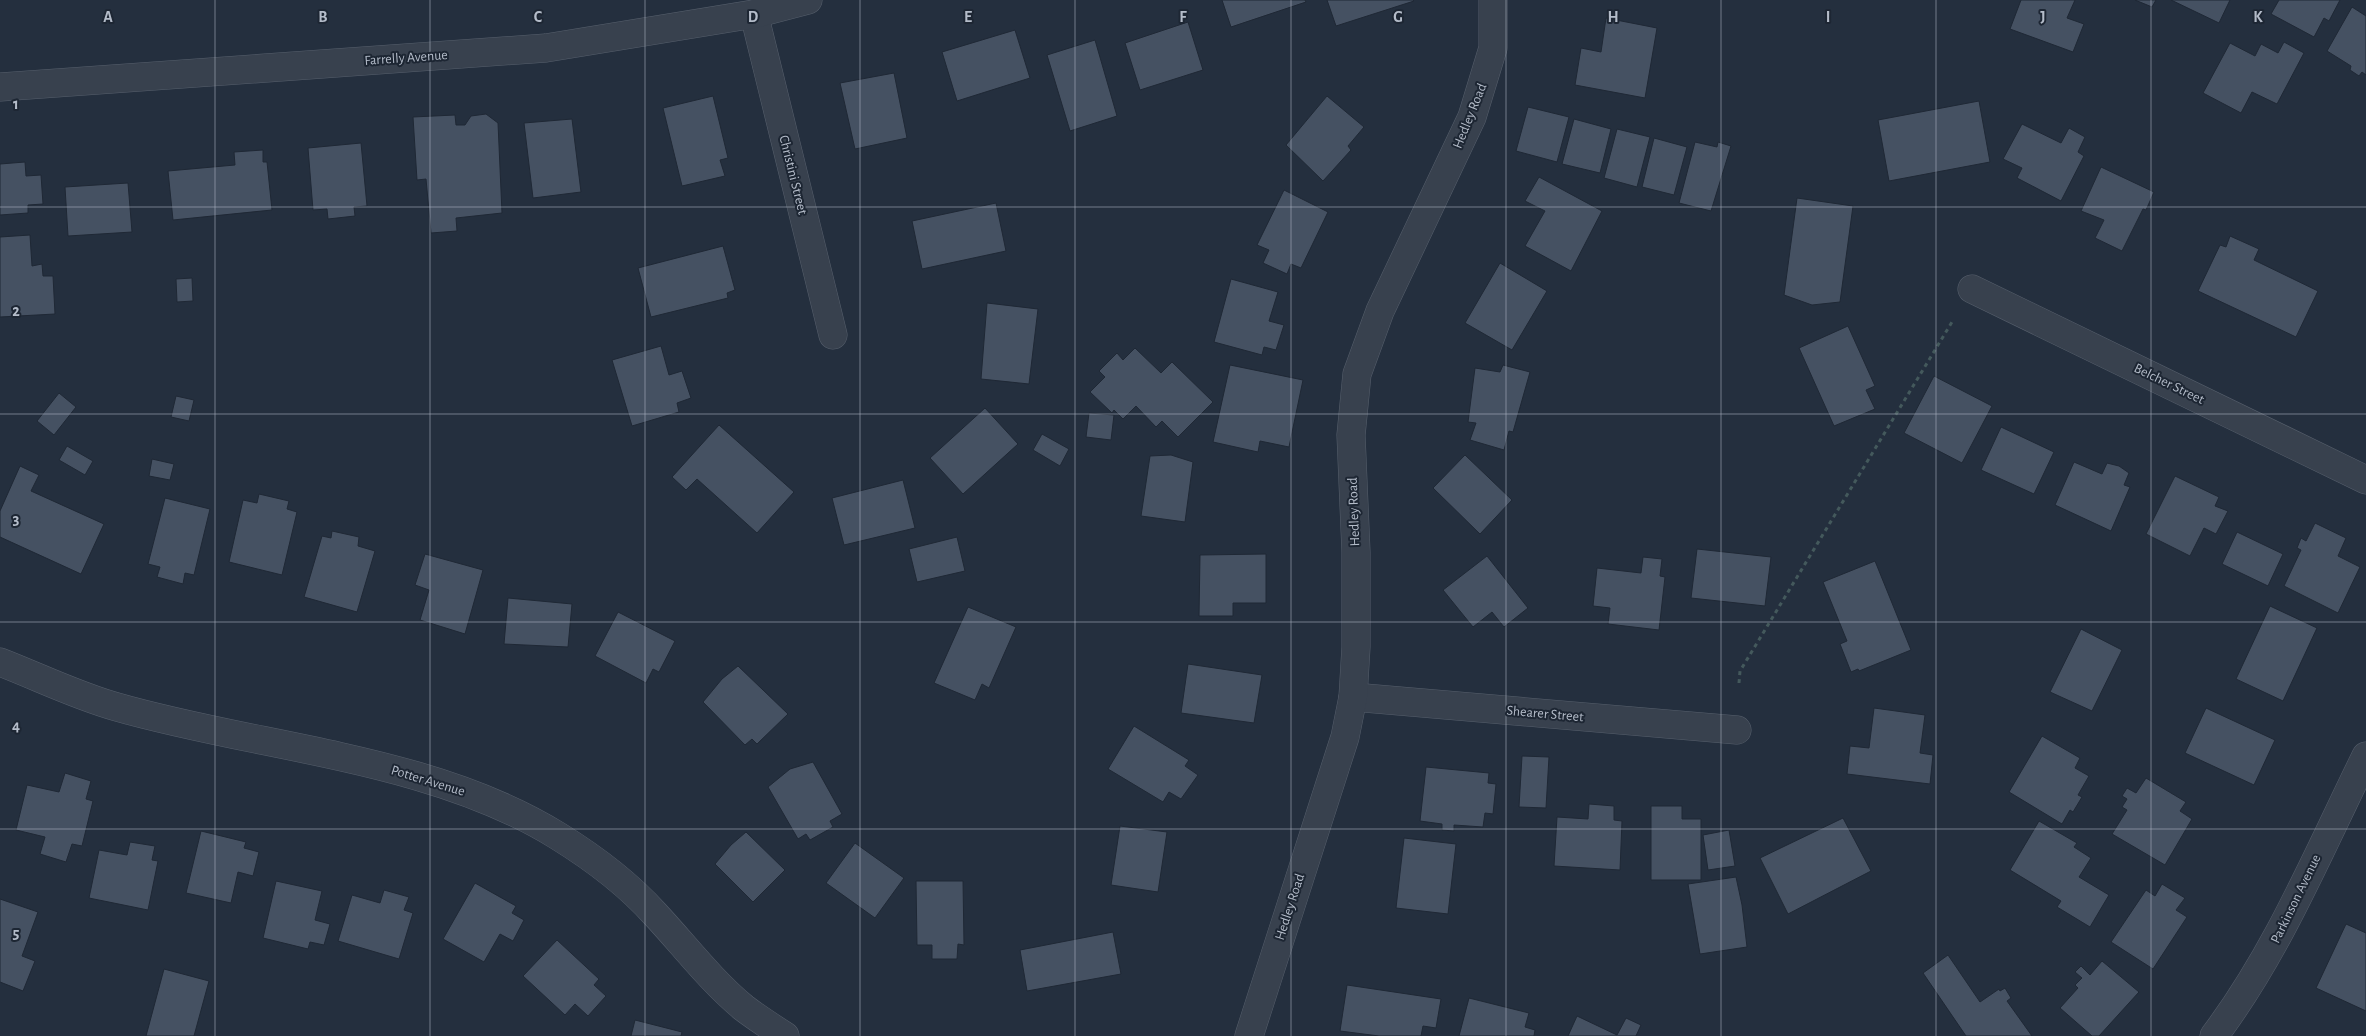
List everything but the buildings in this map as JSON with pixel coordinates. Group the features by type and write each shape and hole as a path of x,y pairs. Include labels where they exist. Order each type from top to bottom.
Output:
{"street":[{"name":"Farrelly Avenue","path":"0,87 546,48 754,14 808,0"},
{"name":"Hedley Road","path":"1249,1036 1345,737 1353,697 1356,647 1356,552 1352,435 1357,374 1380,311 1472,117 1493,48 1493,0"},
{"name":"Christini Street","path":"754,14 833,335"},
{"name":"Belcher Street","path":"1972,289 2366,480"},
{"name":"Potter Avenue","path":"0,662 116,707 380,767 458,789 528,820 557,835 619,881 653,912 694,958 743,1008 785,1036"},
{"name":"Shearer Street","path":"1353,697 1736,730"},
{"name":"Parkinson Avenue","path":"2214,1036 2240,1002 2274,945 2366,756"}],"path":[{"path":"1739,683 1740,671 1952,322"}]}
